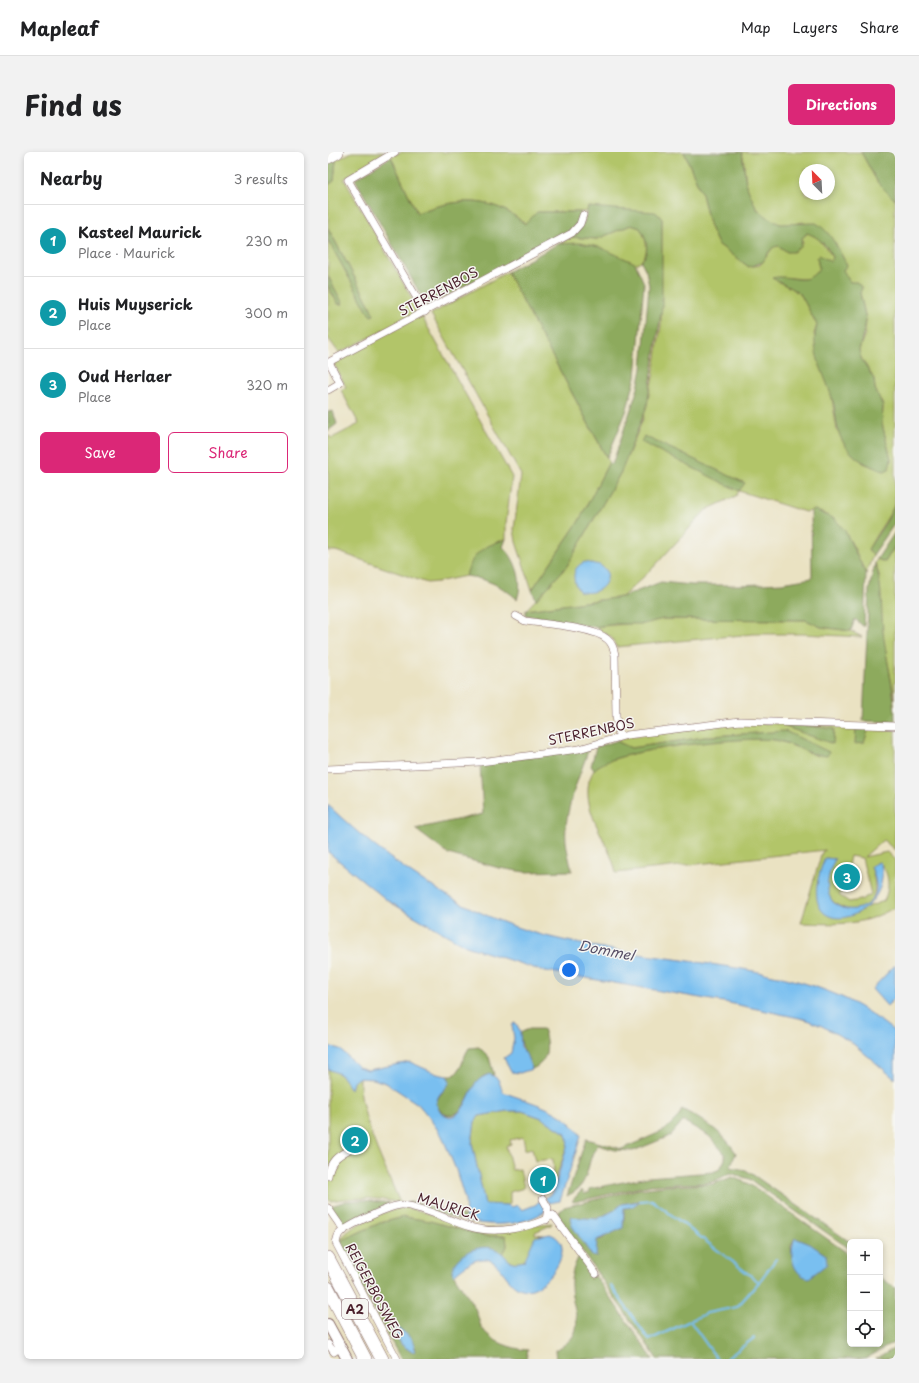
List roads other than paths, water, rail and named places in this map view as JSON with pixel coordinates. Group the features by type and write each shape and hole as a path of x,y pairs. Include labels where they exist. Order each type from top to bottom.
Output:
{"highway":[{"path":"328,157 337,152"},
{"name":"A2","path":"328,1258 382,1359"},
{"name":"A2","path":"328,1288 365,1359"}],"street":[{"path":"395,152 348,180 425,312"},
{"name":"STERRENBOS","path":"328,390 340,383 329,362 572,233 580,224 584,215"},
{"path":"516,616 525,621 592,631 608,640 613,646 615,655 616,716 619,736"},
{"name":"STERRENBOS","path":"328,769 480,762 579,749 619,736 740,722 895,726"},
{"path":"328,1176 333,1160 338,1155 350,1150"},
{"path":"545,1202 549,1213 546,1220"},
{"name":"MAURICK","path":"342,1232 396,1205 414,1207 478,1229 529,1226 546,1220"},
{"path":"328,1208 342,1232"},
{"path":"546,1220 553,1216 596,1274"},
{"name":"REIGERBOSWEG","path":"342,1232 337,1238 338,1248 398,1359"},
{"path":"328,1324 337,1350"},
{"path":"328,1344 347,1359"}],"water":[{"path":"585,562 600,565 607,571 606,582 595,591 579,591 575,583 575,571 580,564"},
{"name":"Dommel","path":"328,805 376,847 429,884 457,901 516,927 546,936 596,947 725,966 788,978 828,991 848,1000 895,1032 895,1079 851,1042 822,1026 804,1019 729,1003 540,970 466,946 388,901 328,852"},
{"path":"825,858 835,859 828,879 829,893 834,903 843,908 854,909 864,906 872,900 876,887 871,866 879,862 881,864 881,884 873,901 859,912 844,918 829,916 819,906 817,887"},
{"path":"895,965 895,998 887,1006 872,989"},
{"path":"516,1023 520,1031 521,1047 526,1054 532,1069 520,1073 511,1072 504,1058 511,1053 514,1038 512,1026"},
{"path":"328,1046 340,1049 358,1067 368,1070 410,1062 437,1074 447,1076 450,1081 449,1084 439,1095 437,1104 440,1111 448,1116 453,1116 459,1113 467,1101 475,1084 490,1074 498,1079 503,1092 546,1108 566,1119 581,1136 560,1201 549,1203 545,1198 553,1192 567,1147 568,1140 565,1133 542,1118 522,1111 507,1111 479,1116 475,1122 472,1143 485,1204 507,1205 512,1207 518,1205 522,1210 535,1205 541,1200 545,1206 545,1211 517,1223 486,1224 466,1221 465,1200 456,1170 442,1136 428,1116 418,1104 386,1083 373,1079 358,1078 353,1082 351,1089 340,1074 328,1069"},
{"path":"640,1201 632,1207 624,1208 623,1228 597,1240 596,1257 592,1256 572,1226 570,1219 572,1217 597,1219 615,1210 622,1204"},
{"path":"550,1234 558,1239 562,1246 562,1254 559,1263 547,1279 532,1289 521,1289 513,1284 492,1261 483,1259 471,1263 454,1275 452,1271 458,1259 464,1254 477,1248 484,1247 501,1252 508,1260 514,1262 524,1261 535,1237"},
{"path":"795,1238 810,1244 826,1255 827,1264 809,1278 798,1272 793,1262 792,1249"},
{"path":"395,1327 412,1340 415,1351 412,1352 402,1345 393,1331"}],"waterway":[{"path":"611,1286 649,1340 707,1313 737,1307 759,1282 652,1200 640,1201"},
{"path":"759,1282 776,1259"},
{"path":"690,1321 717,1359"},
{"path":"726,1359 754,1338"}],"place":[{"name":"Oud Herlaer","path":"847,877"},
{"name":"Huis Muyserick","path":"355,1140"},
{"name":"Kasteel Maurick","path":"543,1180"}]}
